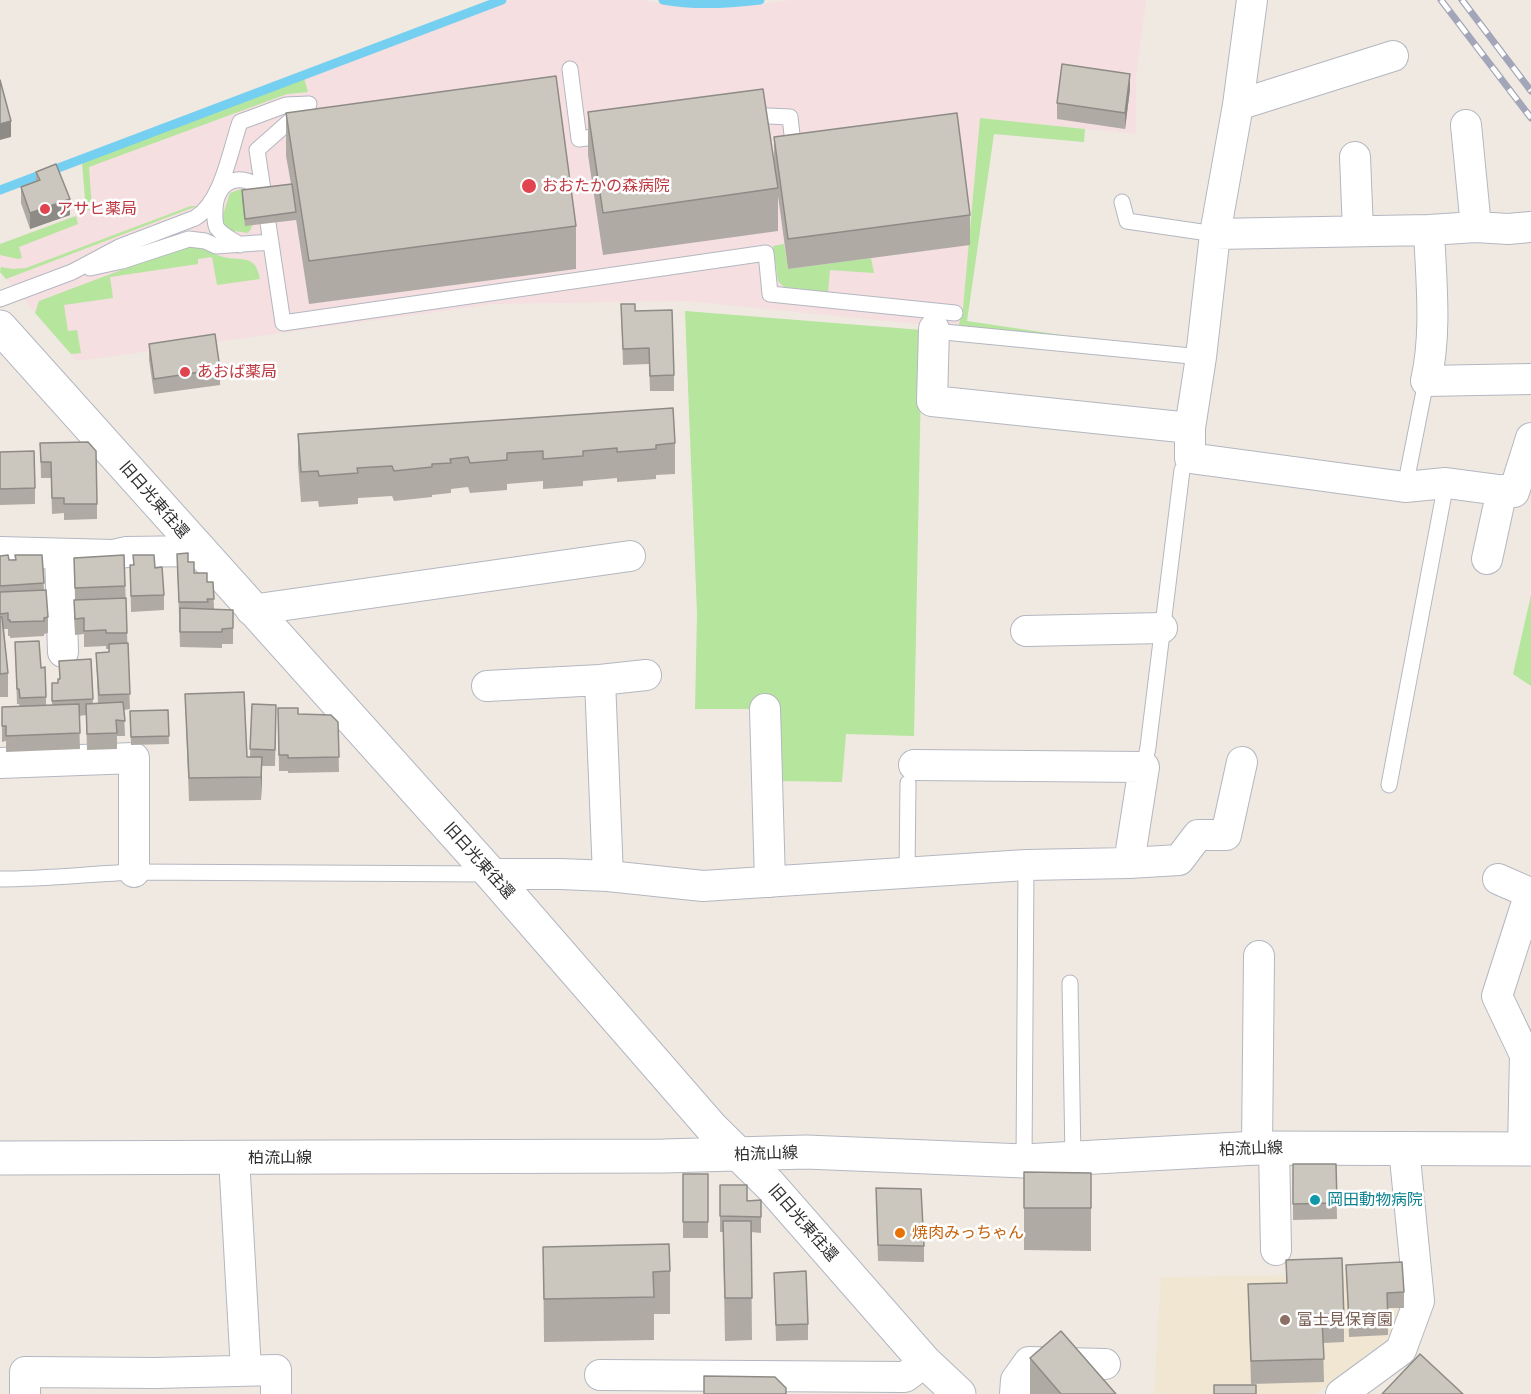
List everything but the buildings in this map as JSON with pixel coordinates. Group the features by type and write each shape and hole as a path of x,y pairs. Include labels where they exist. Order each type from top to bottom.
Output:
{"main road":[{"name":"旧日光東往還","path":"0,327 490,874 711,1128 770,1185 925,1362 959,1394"},
{"name":"柏流山線","path":"0,1158 806,1152 1024,1161 1265,1148 1527,1149"}],"street":[{"path":"1190,443 1215,234 1238,105 1252,0"},
{"path":"1238,105 1393,56"},
{"path":"1466,125 1476,227"},
{"path":"1355,157 1358,231"},
{"path":"1215,234 1531,227"},
{"path":"1429,230 1433,316 1430,362 1426,381 1531,379"},
{"path":"944,321 932,401 1190,443 1405,487 1446,483 1514,492 1531,438"},
{"path":"1487,559 1502,490"},
{"path":"0,552 113,555 126,552 200,551"},
{"path":"60,554 63,652"},
{"path":"251,609 630,556"},
{"path":"1026,631 1162,628"},
{"path":"488,686 646,675"},
{"path":"600,680 608,876"},
{"path":"765,709 770,882"},
{"path":"0,763 134,758 134,872"},
{"path":"490,874 608,876 703,886 1026,865 1179,860 1198,835 1226,836 1242,762"},
{"path":"911,774 1144,767 1129,862"},
{"path":"1498,879 1530,893 1497,996 1525,1055 1527,1149"},
{"path":"1260,956 1265,1148 1276,1250"},
{"path":"1341,1394 1401,1350 1419,1301 1404,1148"},
{"path":"234,1158 246,1370"},
{"path":"600,1374 823,1385 905,1377 925,1362"},
{"path":"1014,1394 1016,1380 1029,1362 1105,1364"},
{"path":"25,1394 25,1371 154,1384 246,1370 276,1370 276,1394"}],"lane":[{"path":"570,69 579,139 620,133"},
{"path":"240,245 219,231 216,225 216,197 240,122 286,105 309,104 257,150 283,323 766,253 770,294 944,321 944,332 1201,357"},
{"path":"736,115 790,117 794,153 806,151"},
{"path":"0,300 72,272 119,247 195,218 205,212 222,187 240,179 257,185 263,192"},
{"path":"1122,202 1127,221 1215,234"},
{"path":"72,272 122,261 189,239 205,241 216,246 271,242"},
{"path":"1405,487 1426,381"},
{"path":"1144,767 1182,470 1190,443"},
{"path":"1389,785 1446,483"},
{"path":"907,873 911,774"},
{"path":"1024,1161 1026,865"},
{"path":"0,879 49,879 80,874 134,872 490,874"},
{"path":"1070,983 1073,1158"}],"shaded area":[{"name":"おおたかの森病院","path":"512,0 643,0 678,7 727,8 793,0 1146,0 1136,76 1136,134 980,118 963,308 958,328 685,301 494,304 77,361 0,272 0,244 86,211 82,162"},
{"path":"1407,1274 1400,1329 1316,1394 1154,1394 1161,1277"}],"green space":[{"path":"304,78 308,92 287,94 89,167 92,209 86,211 82,162"},
{"path":"980,118 1085,129 1084,142 994,134 967,321 1122,344 958,328 963,308"},
{"path":"241,189 247,197 252,226 248,233 227,230 221,221 230,193"},
{"path":"191,206 197,206 6,279 0,272 1,267 26,268"},
{"path":"76,216 78,224 19,247 22,258 0,255 0,244"},
{"path":"784,244 788,269 871,258 874,273 830,270 828,292 784,287 778,281 773,246"},
{"path":"193,247 227,258 250,261 258,270 260,279 217,285 212,257 198,259 198,264 110,277 113,298 64,305 68,331 77,330 81,353 71,354 35,313 39,301 180,248"},
{"path":"685,311 922,330 914,736 846,734 842,782 779,781 776,709 695,709 697,614"},
{"path":"1531,595 1531,686 1513,674"}],"waterway":[{"path":"0,190 502,0"},
{"path":"663,0 711,4 760,0"}],"railway":[{"path":"1441,0 1531,118"},
{"path":"1462,0 1531,91"}],"place":[{"name":"おおたかの森病院","path":"529,186"},
{"name":"アサヒ薬局","path":"45,209"},
{"name":"あおば薬局","path":"185,372"},
{"name":"岡田動物病院","path":"1315,1200"},
{"name":"焼肉みっちゃん","path":"900,1233"},
{"name":"富士見保育園","path":"1285,1320"}]}
